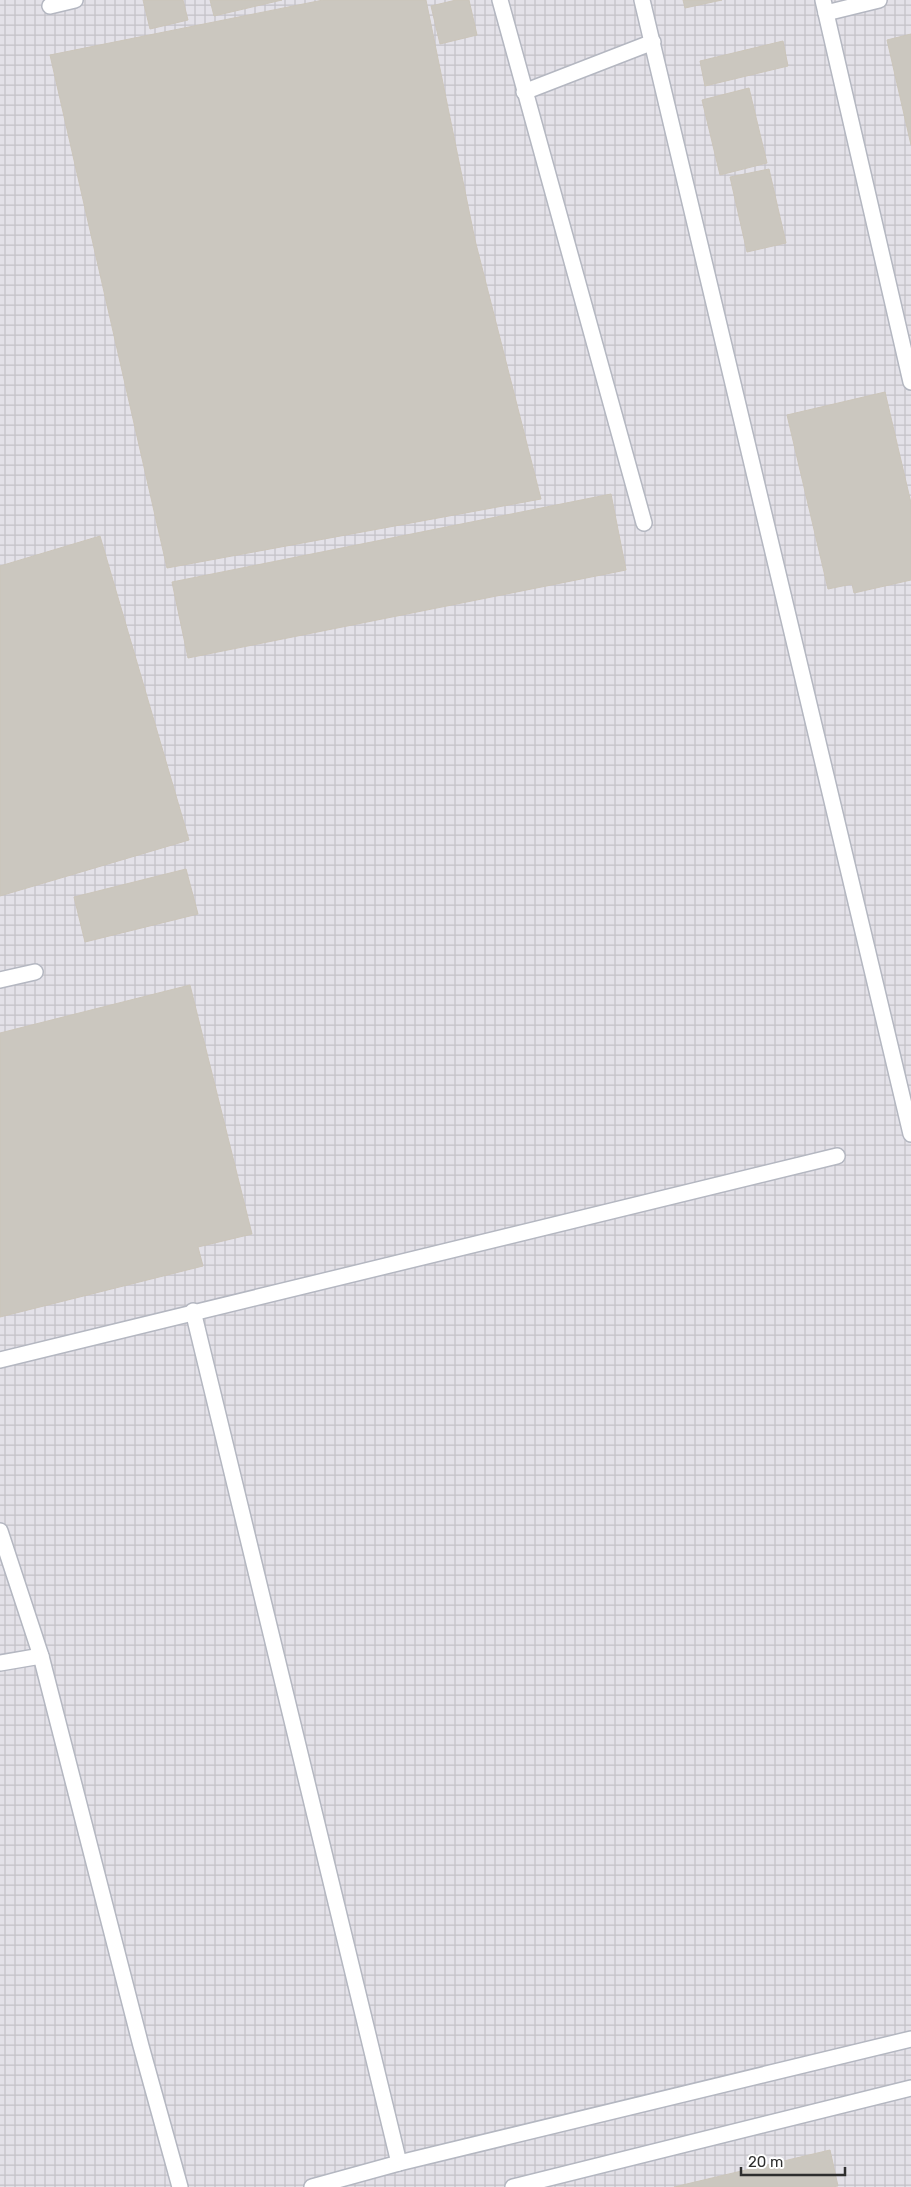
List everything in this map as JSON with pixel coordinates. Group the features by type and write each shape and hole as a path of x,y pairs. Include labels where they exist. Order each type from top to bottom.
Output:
{"lane":[{"path":"50,6 75,0"},
{"path":"500,0 644,524"},
{"path":"642,0 911,1134"},
{"path":"879,0 824,6 911,382"},
{"path":"524,92 653,42"},
{"path":"0,980 35,972"},
{"path":"0,1360 193,1311 837,1156"},
{"path":"193,1311 399,2163"},
{"path":"0,1531 41,1656 180,2187"},
{"path":"0,1663 41,1656"},
{"path":"312,2187 399,2163 911,2039"},
{"path":"513,2187 911,2088"}],"shaded area":[{"path":"0,0 911,0 911,2187 0,2187"}],"building":[{"path":"143,0 183,0 188,20 150,29"},
{"path":"210,0 282,0 214,16"},
{"path":"323,0 426,0 475,240 541,499 167,568 50,55"},
{"path":"456,0 469,0 477,35 440,44 431,6"},
{"path":"683,0 722,0 685,8"},
{"path":"911,34 911,145 887,40"},
{"path":"783,41 788,66 705,86 700,61"},
{"path":"749,88 767,163 720,175 702,100"},
{"path":"769,169 786,243 747,252 730,177"},
{"path":"885,392 911,503 911,580 854,593 852,584 828,589 787,415"},
{"path":"611,494 626,570 188,658 172,582"},
{"path":"100,536 189,840 0,896 0,566"},
{"path":"186,869 198,914 85,942 74,897"},
{"path":"190,985 252,1234 198,1247 203,1266 0,1317 0,1033"},
{"path":"830,2150 838,2186 674,2187"}]}
